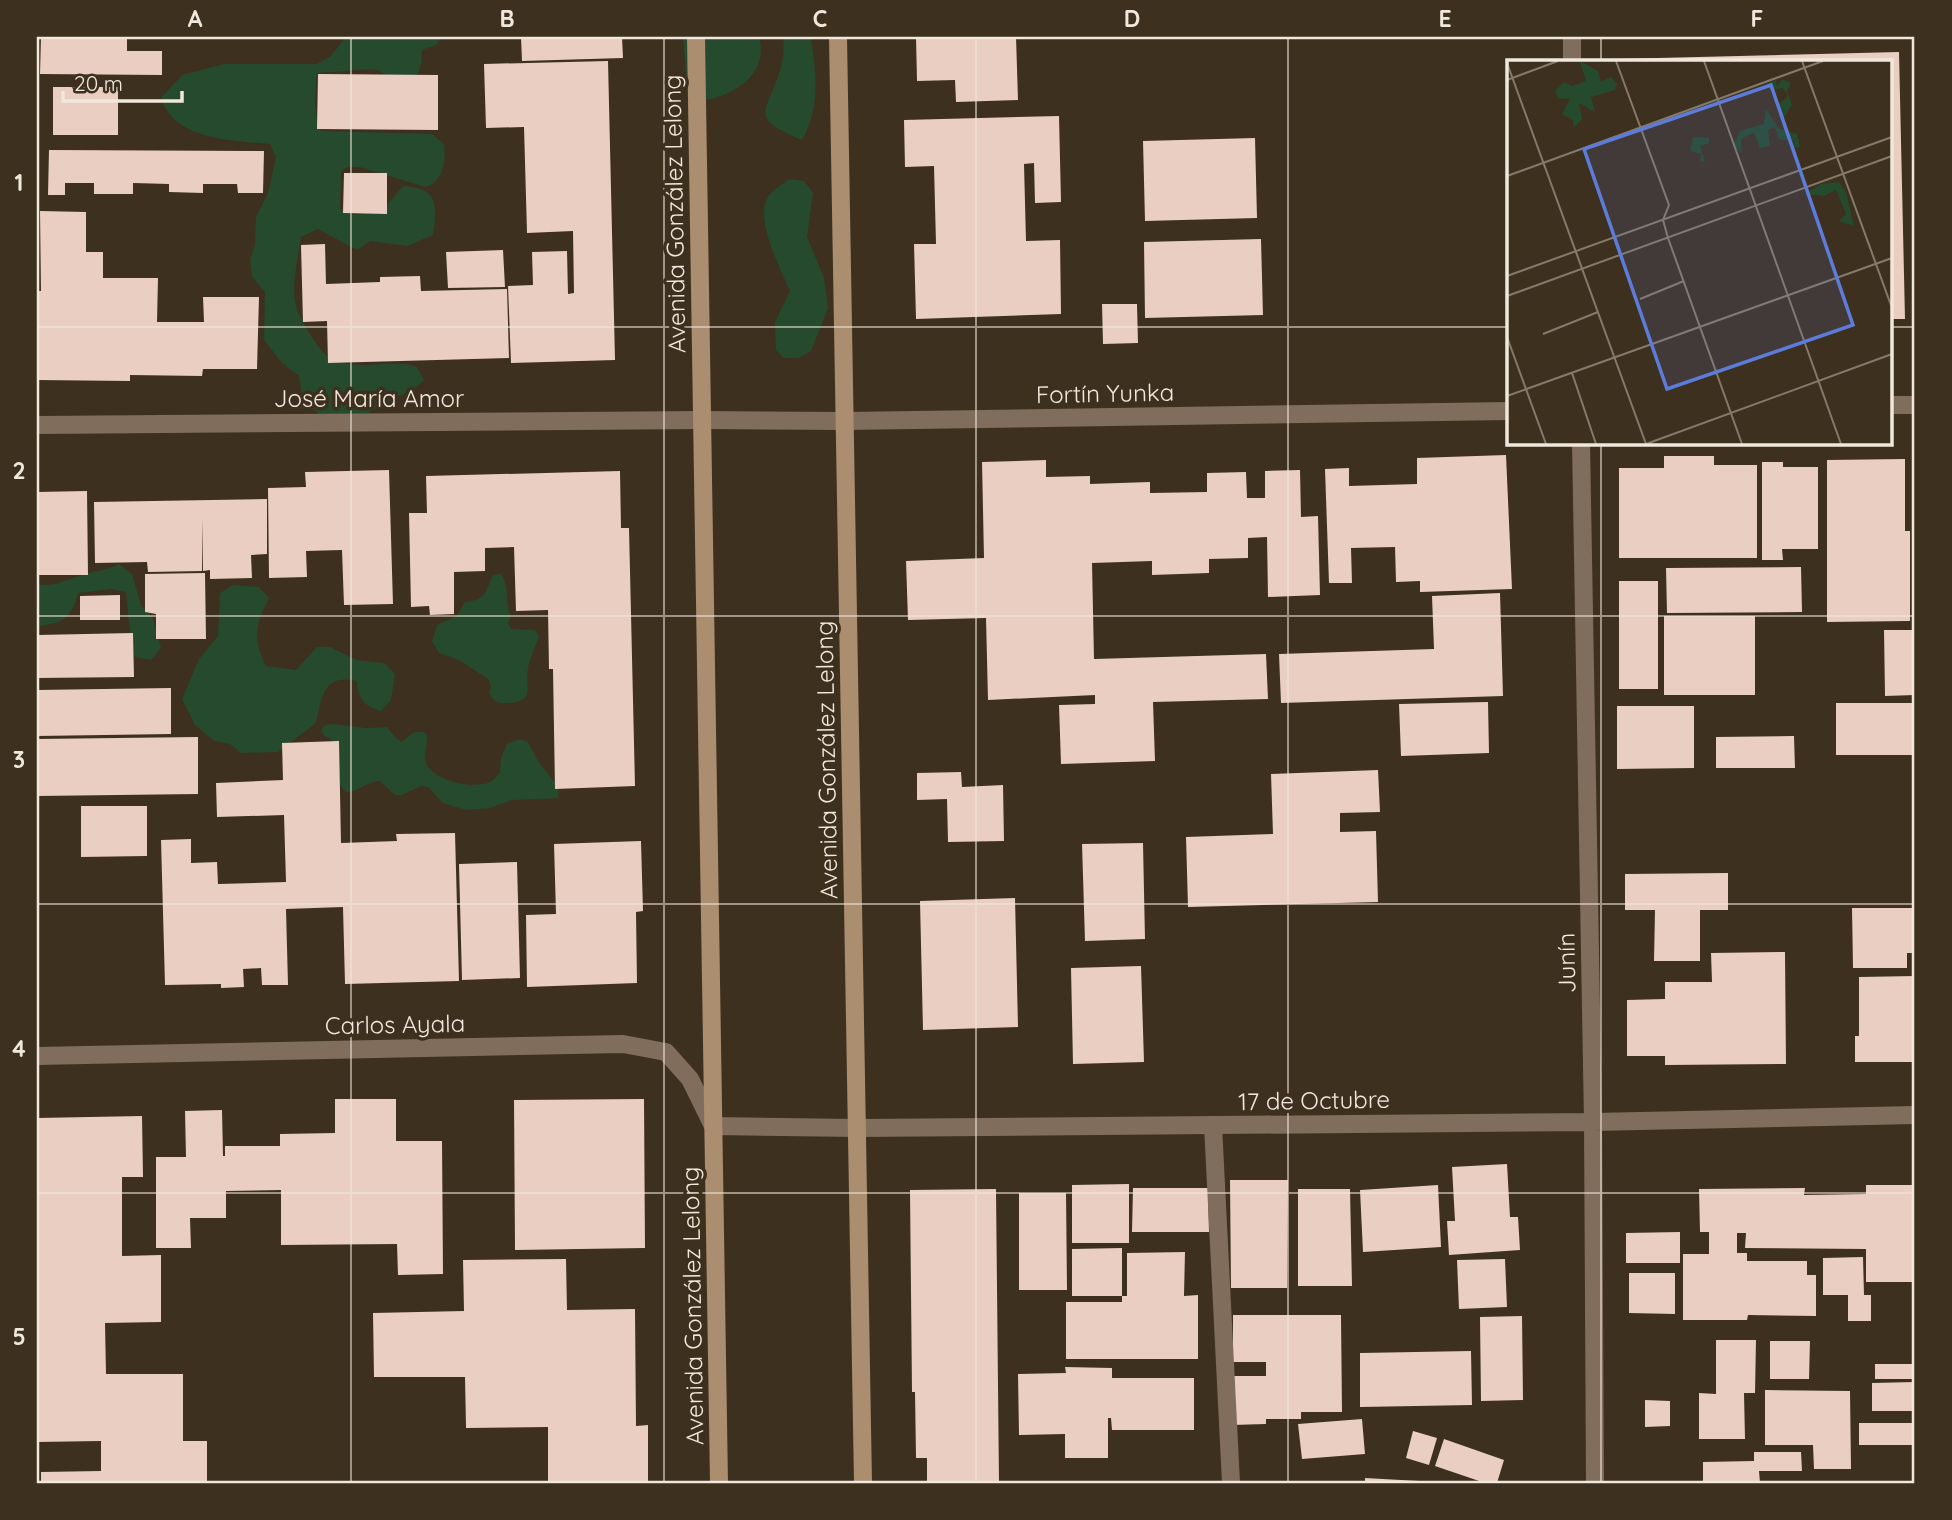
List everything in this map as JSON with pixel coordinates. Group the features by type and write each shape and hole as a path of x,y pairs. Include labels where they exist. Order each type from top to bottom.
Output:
{"main road":[{"name":"Avenida González Lelong","path":"696,37 719,1483"},
{"name":"Avenida González Lelong","path":"838,37 863,1483"}],"street":[{"path":"1572,37 1572,60"},
{"path":"1892,405 1915,405"},
{"name":"Fortín Yunka","path":"702,420 845,421 1507,411"},
{"name":"José María Amor","path":"37,425 702,420"},
{"name":"Junín","path":"1581,444 1593,1122 1595,1483"},
{"name":"Carlos Ayala","path":"37,1056 623,1044 666,1052 690,1079 713,1126"},
{"name":"17 de Octubre","path":"713,1126 857,1128 1593,1122 1915,1115"},
{"path":"1213,1125 1231,1483"}],"green space":[{"path":"346,37 442,37 436,45 422,50 420,70 409,80 394,78 373,69 317,73 315,105 318,128 322,131 432,134 444,144 445,151 440,176 425,187 360,167 348,167 341,171 340,209 352,215 383,209 403,186 415,187 429,194 433,200 433,235 407,246 370,241 357,250 318,229 301,237 295,278 296,308 327,357 342,363 359,365 402,364 417,367 424,380 414,389 372,410 349,427 333,425 303,401 299,376 282,363 264,340 265,292 252,277 250,260 255,244 256,217 268,193 276,157 270,144 206,136 179,123 168,112 161,98 182,75 224,64 317,64 330,57"},
{"path":"683,37 759,37 759,62 754,72 736,89 725,95 700,101 686,76"},
{"path":"784,37 811,37 815,102 802,140 774,126 765,113 783,58"},
{"path":"789,179 804,181 813,193 807,237 824,278 828,308 811,351 799,358 784,358 776,350 775,322 790,291 770,244 764,218 768,197"},
{"path":"119,564 132,574 141,605 153,618 161,648 151,660 135,657 126,592 111,589 78,593 73,608 65,618 53,624 37,626 37,584 56,584"},
{"path":"501,574 507,589 511,617 508,623 511,629 535,630 539,637 528,668 526,696 516,702 504,703 496,701 489,693 491,686 488,679 459,660 439,653 432,641 437,625 457,616 465,602 481,597 493,575"},
{"path":"233,585 259,587 269,598 257,631 259,648 266,666 296,670 317,647 330,647 356,660 384,663 395,674 391,700 381,711 375,709 363,701 357,681 337,681 326,689 316,723 278,752 241,753 230,744 214,741 195,725 182,699 199,659 218,636 220,593"},
{"path":"325,725 366,728 387,727 402,742 416,732 426,733 425,761 432,771 446,779 472,785 488,783 494,779 500,773 501,758 507,744 520,739 528,742 538,761 556,784 559,790 558,798 512,800 490,808 466,810 443,803 428,787 421,786 402,795 395,795 380,781 346,792 336,776 336,745 324,736 321,730"}],"building":[{"path":"41,37 127,38 127,51 162,51 162,75 40,74"},
{"path":"521,37 622,37 623,58 522,61"},
{"path":"916,37 1016,37 1018,100 956,102 955,80 917,81"},
{"path":"1899,52 1905,319 1892,319 1892,60 1616,59"},
{"path":"608,61 615,360 511,363 508,286 533,285 532,252 567,251 568,294 574,293 573,231 527,233 524,127 486,128 484,64"},
{"path":"318,74 438,75 438,130 317,129"},
{"path":"53,87 118,87 118,135 53,135"},
{"path":"1059,116 1061,202 1035,203 1034,163 1024,164 1026,241 1060,240 1061,314 916,319 914,244 936,244 934,166 905,167 904,120"},
{"path":"1255,138 1257,218 1145,221 1143,141"},
{"path":"49,150 264,151 263,193 238,193 237,184 203,184 203,193 169,192 169,184 133,183 133,194 94,194 94,183 65,183 65,195 48,195"},
{"path":"344,173 387,173 387,214 343,213"},
{"path":"40,211 86,212 86,252 103,252 103,278 158,278 157,322 204,322 203,297 259,297 257,369 203,369 202,376 130,375 130,381 37,380 37,291 41,291"},
{"path":"1261,239 1263,315 1145,318 1144,242"},
{"path":"325,244 326,284 380,282 380,277 420,276 421,291 507,289 509,358 328,363 327,321 303,322 301,245"},
{"path":"503,250 505,287 448,288 446,252"},
{"path":"1102,304 1137,304 1138,343 1103,344"},
{"path":"1506,455 1512,589 1420,592 1420,581 1396,582 1395,547 1351,548 1352,583 1329,583 1325,469 1349,468 1349,486 1417,484 1417,458"},
{"path":"1664,456 1714,456 1714,465 1757,465 1757,558 1619,558 1619,468 1664,468"},
{"path":"1905,459 1905,531 1910,531 1910,621 1827,622 1827,460"},
{"path":"1046,460 1046,477 1090,476 1090,484 1150,482 1150,493 1207,492 1207,473 1246,472 1247,498 1265,498 1265,471 1300,470 1301,517 1318,516 1320,595 1268,597 1267,537 1248,538 1248,558 1209,559 1209,573 1152,575 1152,561 1092,563 1094,659 1266,654 1268,699 1153,702 1155,761 1061,764 1059,705 1095,704 1095,695 988,700 986,618 908,620 906,561 984,558 982,462"},
{"path":"1762,462 1783,462 1783,467 1818,467 1818,549 1782,549 1783,560 1762,560"},
{"path":"389,470 393,604 344,605 342,550 306,551 307,577 269,578 268,488 306,487 305,472"},
{"path":"620,471 621,528 629,528 635,786 555,789 553,669 549,669 548,610 516,611 514,547 485,548 485,571 454,572 454,614 430,615 429,606 411,607 409,513 427,513 426,476"},
{"path":"87,491 88,575 37,575 37,492"},
{"path":"267,499 267,554 251,555 252,578 210,579 210,570 203,571 202,519 202,571 148,572 147,562 95,563 94,502"},
{"path":"1801,567 1802,612 1667,613 1666,568"},
{"path":"205,573 206,639 156,639 156,614 145,612 145,574"},
{"path":"1619,581 1658,581 1658,689 1619,689"},
{"path":"1500,593 1503,696 1281,703 1279,654 1434,649 1432,596"},
{"path":"120,595 120,620 80,620 80,596"},
{"path":"1664,616 1755,616 1755,695 1664,695"},
{"path":"1884,630 1915,630 1915,695 1885,696"},
{"path":"133,633 134,677 37,678 37,635"},
{"path":"171,688 171,734 37,736 37,690"},
{"path":"1488,702 1489,753 1401,756 1399,704"},
{"path":"1836,703 1915,703 1915,755 1836,755"},
{"path":"1617,706 1694,706 1694,768 1617,769"},
{"path":"1794,736 1795,768 1716,768 1716,737"},
{"path":"198,737 198,794 37,796 37,739"},
{"path":"339,741 341,843 397,841 396,834 455,833 459,981 345,984 343,907 286,909 288,985 262,985 261,968 243,969 244,987 221,988 221,984 165,985 161,840 191,839 191,863 217,862 218,884 286,882 284,815 217,817 216,783 283,780 282,743"},
{"path":"1378,770 1380,812 1340,813 1340,832 1376,831 1378,902 1188,907 1186,837 1273,834 1271,774"},
{"path":"961,772 962,787 1003,785 1004,841 948,842 947,799 917,800 917,773"},
{"path":"81,806 147,806 147,856 81,857"},
{"path":"641,841 643,911 636,912 637,983 527,987 526,915 556,914 554,844"},
{"path":"1143,843 1145,939 1085,941 1082,844"},
{"path":"517,862 520,978 462,980 459,864"},
{"path":"1728,873 1728,910 1700,910 1700,961 1654,961 1655,910 1625,910 1625,874"},
{"path":"1015,898 1018,1027 923,1030 920,901"},
{"path":"1852,908 1915,908 1915,953 1907,953 1907,968 1853,968"},
{"path":"1785,952 1786,1064 1665,1065 1665,1056 1627,1056 1627,1000 1665,999 1665,982 1712,982 1711,953"},
{"path":"1141,966 1144,1062 1073,1064 1071,968"},
{"path":"1915,976 1915,1062 1855,1062 1855,1036 1859,1036 1859,977"},
{"path":"335,1099 396,1099 396,1141 442,1141 443,1274 398,1275 397,1244 281,1245 281,1190 226,1191 226,1218 190,1218 191,1248 156,1248 156,1157 186,1157 185,1111 222,1110 225,1156 225,1146 280,1146 280,1134 335,1133"},
{"path":"644,1099 645,1248 515,1250 514,1100"},
{"path":"142,1116 143,1177 122,1177 122,1256 161,1255 161,1322 105,1323 106,1374 183,1374 183,1441 207,1441 207,1483 41,1483 41,1472 101,1471 101,1441 37,1442 37,1118"},
{"path":"1507,1164 1510,1217 1518,1217 1520,1250 1449,1255 1447,1221 1455,1221 1452,1167"},
{"path":"1230,1180 1288,1180 1287,1288 1231,1288"},
{"path":"1129,1184 1129,1243 1072,1243 1072,1185"},
{"path":"1438,1185 1441,1247 1363,1252 1360,1190"},
{"path":"1866,1185 1915,1185 1915,1282 1866,1282 1866,1249 1745,1248 1746,1233 1737,1233 1737,1253 1747,1253 1747,1261 1807,1261 1807,1275 1816,1275 1816,1316 1748,1315 1747,1320 1683,1320 1683,1254 1709,1254 1709,1232 1700,1232 1699,1189 1805,1188 1804,1195 1866,1194"},
{"path":"1133,1188 1208,1188 1209,1232 1132,1232"},
{"path":"996,1189 999,1483 927,1483 927,1458 916,1458 915,1392 912,1392 910,1190"},
{"path":"1298,1189 1350,1189 1352,1286 1298,1286"},
{"path":"1019,1193 1066,1193 1067,1290 1019,1290"},
{"path":"1680,1232 1680,1263 1626,1263 1626,1233"},
{"path":"1122,1248 1122,1296 1072,1296 1072,1249"},
{"path":"1185,1252 1184,1296 1198,1295 1198,1359 1066,1359 1066,1302 1122,1302 1122,1296 1127,1296 1127,1253"},
{"path":"1863,1257 1864,1295 1871,1295 1871,1321 1848,1321 1848,1295 1823,1295 1823,1258"},
{"path":"566,1259 567,1310 635,1309 636,1426 648,1425 648,1483 548,1483 548,1427 466,1428 465,1377 374,1377 373,1313 464,1311 463,1260"},
{"path":"1505,1259 1507,1307 1459,1309 1457,1260"},
{"path":"1629,1273 1675,1273 1675,1314 1629,1313"},
{"path":"1233,1315 1341,1315 1342,1412 1301,1412 1301,1419 1266,1419 1266,1424 1232,1425 1232,1376 1266,1376 1266,1362 1233,1362"},
{"path":"1522,1316 1523,1400 1481,1401 1480,1317"},
{"path":"1716,1340 1756,1340 1755,1393 1744,1393 1745,1439 1699,1439 1699,1393 1716,1394"},
{"path":"1770,1341 1810,1341 1809,1379 1770,1379"},
{"path":"1471,1351 1472,1405 1360,1407 1360,1353"},
{"path":"1875,1364 1915,1364 1915,1379 1875,1379"},
{"path":"1065,1367 1112,1368 1112,1378 1194,1378 1194,1430 1112,1430 1111,1418 1108,1418 1108,1458 1065,1458 1065,1434 1019,1435 1018,1374 1066,1373"},
{"path":"1915,1382 1915,1411 1872,1411 1872,1383"},
{"path":"1765,1390 1850,1391 1851,1469 1814,1469 1813,1445 1765,1445"},
{"path":"1645,1400 1670,1401 1670,1426 1645,1427"},
{"path":"1362,1419 1365,1454 1302,1459 1298,1424"},
{"path":"1859,1423 1915,1423 1915,1445 1859,1445"},
{"path":"1413,1431 1437,1438 1429,1465 1406,1458"},
{"path":"1444,1439 1504,1460 1497,1483 1485,1483 1435,1466"},
{"path":"1754,1452 1801,1452 1802,1471 1759,1471 1760,1483 1703,1483 1703,1462 1754,1461"},
{"path":"1365,1478 1419,1481 1419,1483 1365,1483"}]}
